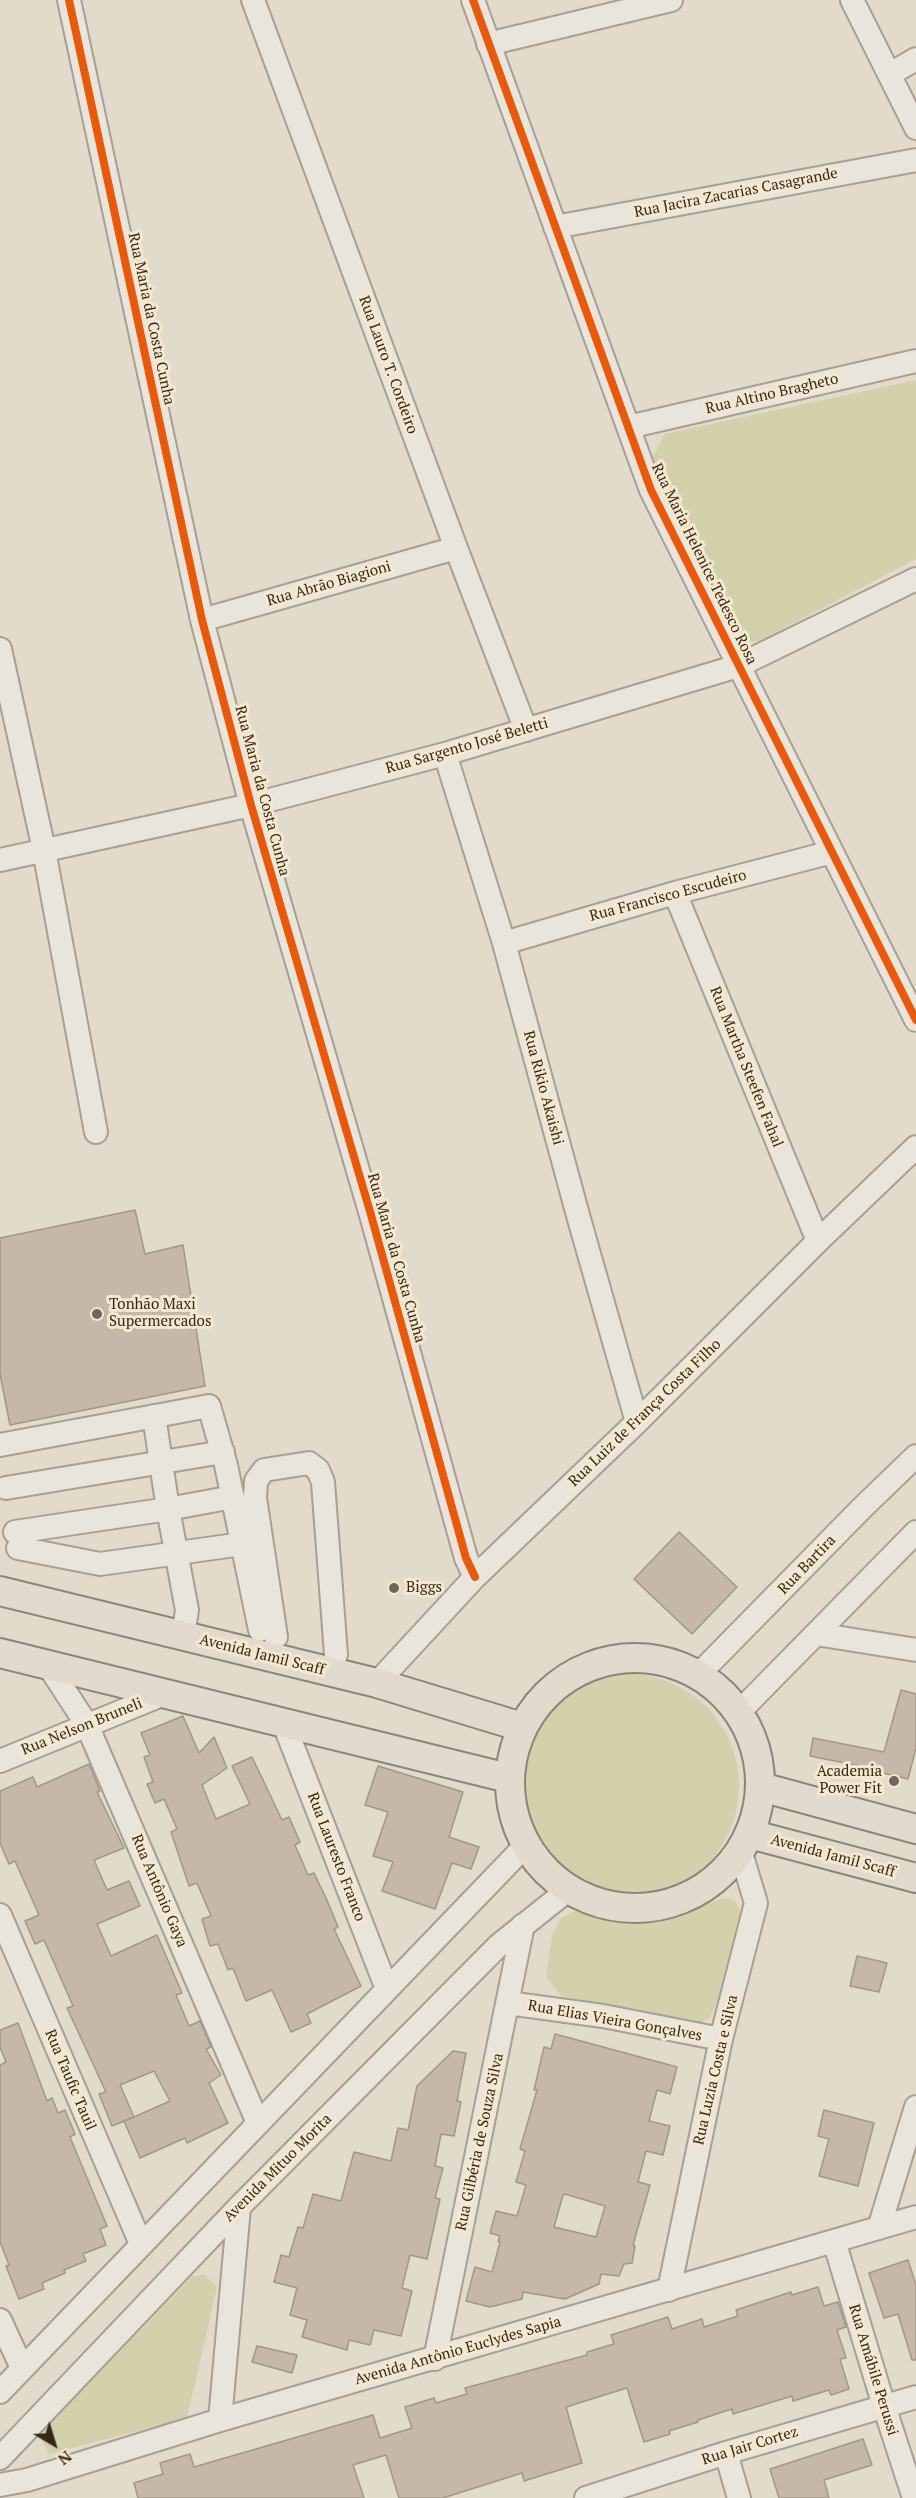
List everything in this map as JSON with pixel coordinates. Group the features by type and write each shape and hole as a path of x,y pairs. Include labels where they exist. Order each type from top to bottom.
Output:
{"main road":[{"name":"Avenida Jamil Scaff","path":"0,1591 377,1683 522,1727"},
{"path":"0,1653 508,1778"},
{"path":"620,1658 661,1659 699,1674 722,1691 739,1712 756,1748 761,1787 757,1811 745,1844 726,1870 691,1895 650,1908 608,1906 568,1890 544,1871 525,1846 512,1813 508,1778 512,1752 522,1727 546,1693 580,1669 620,1658"},
{"path":"761,1787 916,1829"},
{"name":"Avenida Jamil Scaff","path":"745,1844 916,1878"}],"street":[{"name":"Rua Maria da Costa Cunha","path":"69,0 202,620 251,805 371,1215 466,1558 475,1577"},
{"name":"Rua Lauro T. Cordeiro","path":"253,0 456,548 526,730"},
{"name":"Rua Maria Helenice Tedesco Rosa","path":"472,0 651,490 916,1020"},
{"path":"488,44 671,0"},
{"path":"852,0 916,128"},
{"path":"890,74 916,59"},
{"name":"Rua Jacira Zacarias Casagrande","path":"555,227 916,160"},
{"name":"Rua Altino Bragheto","path":"628,427 916,361"},
{"name":"Rua Abrão Biagioni","path":"202,620 456,548"},
{"name":"Rua Sargento José Beletti","path":"0,860 251,805 445,754 738,666 916,579"},
{"path":"0,649 44,850 96,1132"},
{"name":"Rua Rikio Akaishi","path":"445,754 504,943 579,1220 637,1422"},
{"name":"Rua Francisco Escudeiro","path":"504,943 675,893 832,852"},
{"name":"Rua Martha Steefen Fahal","path":"675,893 818,1241"},
{"name":"Rua Luiz de França Costa Filho","path":"377,1683 475,1577 637,1422 818,1241 916,1147"},
{"path":"0,1445 209,1406 223,1452 242,1544 268,1634 255,1498 256,1481 264,1470 309,1463 318,1470 323,1482 336,1655"},
{"path":"154,1416 160,1464 188,1610 183,1636"},
{"path":"6,1488 223,1452"},
{"name":"Rua Bartira","path":"699,1674 916,1456"},
{"path":"233,1497 16,1540 100,1564 242,1544"},
{"path":"739,1712 916,1532"},
{"path":"816,1634 916,1650"},
{"name":"Rua Antônio Gaya","path":"48,1665 87,1725 258,2123"},
{"name":"Rua Nelson Bruneli","path":"0,1761 164,1694"},
{"name":"Rua Lauresto Franco","path":"284,1724 387,1989"},
{"name":"Rua Luzia Costa e Silva","path":"669,2290 721,2039 756,1903 745,1844"},
{"path":"0,2391 525,1846"},
{"name":"Avenida Mituo Morita","path":"0,2458 239,2208 499,1945 568,1890"},
{"name":"Rua Taufic Tauil","path":"0,1915 141,2244"},
{"name":"Rua Gilbéria de Souza Silva","path":"435,2359 524,1925"},
{"name":"Rua Elias Vieira Gonçalves","path":"508,2003 603,2016 721,2039"},
{"path":"879,2228 916,2107"},
{"path":"220,2420 239,2208"},
{"name":"Avenida Antônio Euclydes Sapia","path":"0,2485 29,2489 220,2420 916,2217"},
{"name":"Rua Amábile Perussi","path":"834,2241 914,2498"},
{"path":"0,2320 22,2368"},
{"name":"Rua Jair Cortez","path":"586,2498 726,2453 916,2397"},
{"path":"726,2453 739,2498"}],"green space":[{"path":"916,380 916,559 758,642 749,642 730,635 652,465 653,456 665,434"},
{"path":"616,1674 638,1674 670,1682 680,1687 698,1699 714,1715 731,1743 737,1764 739,1786 737,1808 731,1829 714,1857 698,1873 670,1890 638,1898 616,1898 584,1890 574,1885 556,1873 540,1857 523,1829 515,1797 515,1775 523,1743 528,1733 540,1715 556,1699 584,1682"},
{"path":"723,1898 734,1900 741,1911 717,2002 710,2018 693,2027 560,1995 546,1976 552,1936 560,1919 580,1908 610,1915 649,1919 687,1912"},
{"path":"205,2275 217,2287 187,2418 49,2454 39,2435 193,2276"}],"building":[{"name":"Tonhão Maxi Supermercados","path":"135,1210 145,1254 183,1245 205,1386 10,1425 0,1374 0,1238"},
{"path":"679,1532 737,1587 692,1634 634,1579"},
{"path":"901,1690 916,1694 916,1748 908,1779 879,1772 880,1770 810,1756 813,1738 884,1752"},
{"path":"183,1716 199,1753 214,1737 227,1768 202,1785 216,1819 250,1804 232,1766 252,1757 282,1820 289,1817 300,1842 295,1845 308,1875 314,1873 326,1898 338,1927 334,1929 361,1986 307,2014 311,2023 291,2032 272,1990 246,2001 233,1968 228,1970 218,1944 210,1946 202,1919 211,1916 197,1883 189,1886 171,1832 177,1829 164,1799 155,1803 147,1784 153,1782 144,1757 150,1755 141,1733"},
{"path":"89,1764 100,1791 97,1792 124,1848 94,1860 107,1890 129,1881 140,1906 97,1924 111,1956 157,1935 182,1993 176,1995 189,2026 200,2021 211,2047 206,2049 221,2075 209,2083 228,2123 187,2143 185,2138 140,2158 124,2121 112,2126 99,2094 106,2092 67,2008 73,2006 44,1940 35,1944 25,1921 39,1915 15,1861 9,1864 0,1843 0,1791 33,1777 37,1787","holes":["154,2071 170,2101 134,2117 120,2085"]},
{"path":"378,1766 463,1792 449,1837 479,1847 471,1869 452,1863 435,1909 382,1891 393,1862 373,1856 388,1812 365,1805"},
{"path":"857,1956 887,1963 879,1992 850,1986"},
{"path":"18,2023 47,2101 52,2098 58,2113 65,2110 75,2134 70,2137 107,2226 100,2229 106,2245 83,2254 86,2261 42,2283 44,2289 19,2299 6,2266 9,2265 0,2242 0,2065 6,2062 0,2047 0,2030"},
{"path":"555,2034 677,2067 670,2094 657,2090 649,2121 670,2126 663,2155 646,2151 638,2182 650,2185 633,2245 635,2246 632,2263 624,2264 619,2276 601,2274 599,2284 565,2299 523,2292 522,2299 490,2307 466,2301 475,2267 492,2272 500,2242 498,2241 500,2236 490,2233 496,2211 517,2216 526,2185 516,2182 525,2151 520,2149 537,2090 534,2090 544,2047 551,2049","holes":["565,2194 605,2206 596,2237 554,2227"]},
{"path":"453,2051 466,2053 457,2101 461,2102 454,2136 441,2134 435,2166 443,2168 435,2198 440,2199 427,2259 410,2255 402,2288 412,2291 401,2336 374,2330 370,2345 349,2340 347,2350 302,2337 307,2320 290,2315 297,2288 274,2282 281,2255 289,2257 298,2227 303,2228 313,2194 341,2201 354,2152 391,2161 398,2128 408,2130 417,2086"},
{"path":"824,2110 874,2123 858,2186 819,2176 829,2139 818,2136"},
{"path":"908,2260 916,2285 916,2360 912,2360 898,2314 884,2318 869,2273"},
{"path":"818,2287 824,2306 838,2302 846,2327 837,2330 846,2358 840,2359 849,2389 831,2395 829,2390 793,2401 792,2396 733,2414 732,2409 644,2442 627,2388 566,2407 582,2463 524,2481 522,2473 443,2498 399,2498 386,2455 353,2465 364,2498 138,2498 134,2483 163,2474 160,2463 190,2454 194,2467 373,2415 380,2438 412,2428 405,2407 434,2398 436,2403 467,2394 465,2388 587,2355 587,2352 614,2344 611,2335 668,2317 672,2329 702,2319 704,2327 738,2316 736,2310 791,2292 792,2295"},
{"path":"257,2346 297,2355 292,2373 252,2362"},
{"path":"863,2439 872,2465 824,2480 829,2498 779,2498 770,2469"}],"cycle path":[{"path":"69,0 202,620 251,805 371,1215 466,1558 475,1577"},
{"path":"473,0 651,490 916,1020"}],"place":[{"name":"Tonhão Maxi Supermercados","path":"97,1314"},
{"name":"Biggs","path":"394,1588"},
{"name":"Academia Power Fit","path":"894,1781"}]}
